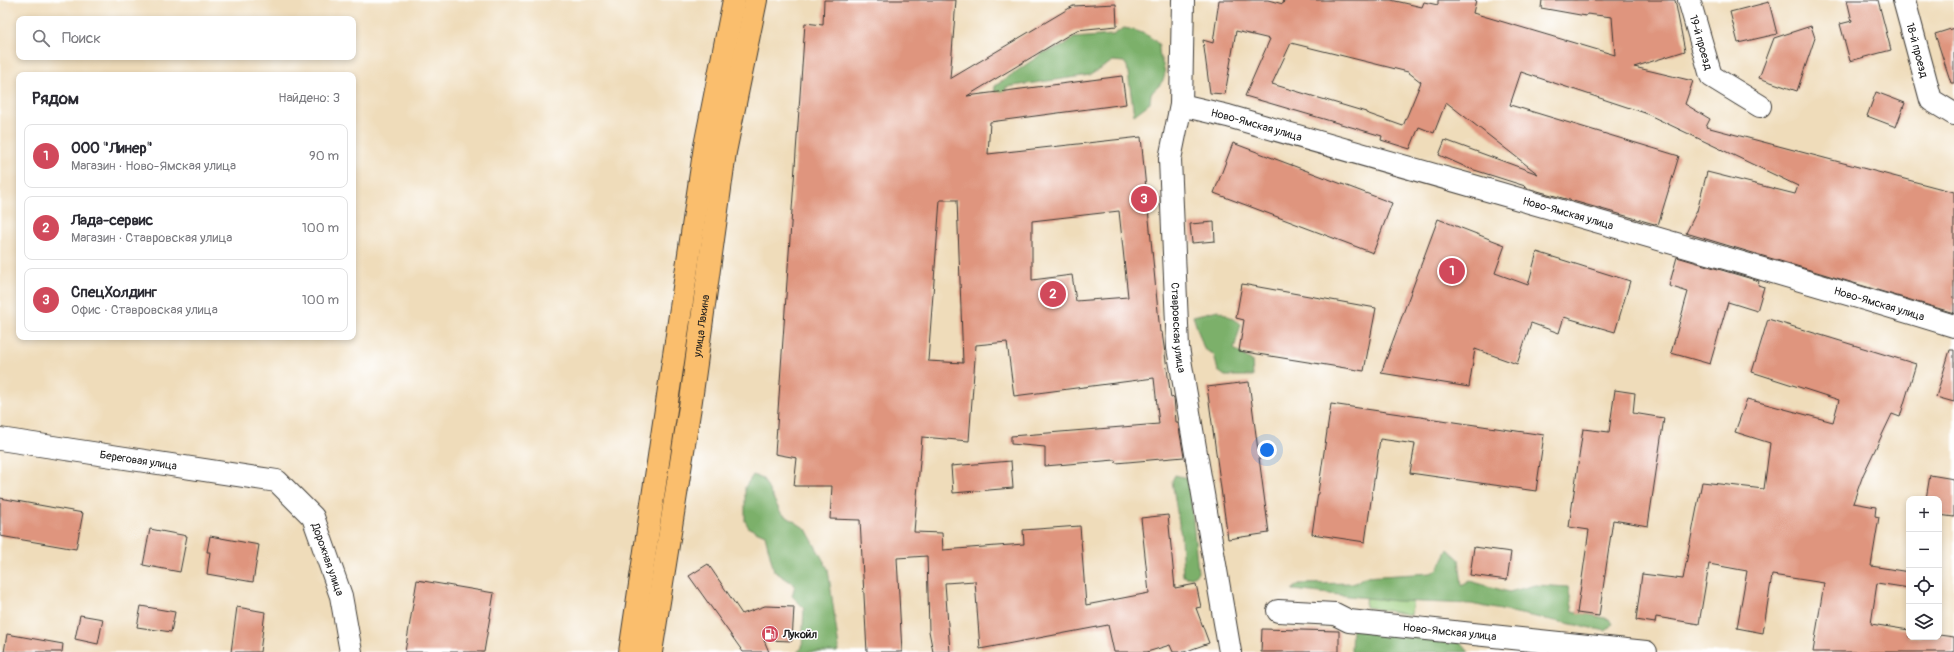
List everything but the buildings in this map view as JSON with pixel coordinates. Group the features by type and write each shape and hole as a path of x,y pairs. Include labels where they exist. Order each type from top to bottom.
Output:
{"highway":[{"name":"улица Лакина","path":"630,652 705,146 734,0"},
{"name":"улица Лакина","path":"651,652 691,400 725,152 756,0"}],"street":[{"name":"Ставровская улица","path":"1183,0 1181,105 1170,159 1178,348 1230,652"},
{"name":"19-й проезд","path":"1689,0 1711,76 1760,106"},
{"name":"18-й проезд","path":"1904,0 1931,100 1954,114"},
{"name":"Ново-Ямская улица","path":"1181,105 1228,116 1565,211 1827,287 1954,326"},
{"name":"Береговая улица","path":"0,439 278,481"},
{"name":"Дорожная улица","path":"278,481 313,517 341,596 351,652"},
{"name":"Ново-Ямская улица","path":"1278,611 1335,614 1350,621 1646,652"}],"green space":[{"path":"1124,28 1134,30 1156,41 1159,45 1159,53 1165,75 1159,86 1151,93 1150,103 1134,115 1127,66 1124,62 1113,61 1090,75 1006,87 1003,113 993,118 995,86 1043,53 1061,47 1074,38 1113,35"},
{"path":"1218,310 1241,324 1234,349 1252,361 1253,376 1225,376 1218,371 1214,355 1204,349 1193,316"},
{"path":"753,475 763,479 781,513 806,529 828,569 839,648 837,652 797,652 802,648 804,608 792,596 795,585 774,571 765,535 749,528 745,521 745,487"},
{"path":"1175,475 1187,478 1190,489 1198,572 1190,577 1183,576 1181,536 1172,481"},
{"path":"1448,549 1459,559 1462,586 1470,581 1509,592 1535,585 1568,587 1573,611 1609,619 1612,624 1606,631 1471,604 1396,601 1292,590 1299,584 1355,583 1364,577 1431,573 1438,569"},
{"path":"1366,585 1414,589 1411,615 1365,607"},
{"path":"1352,625 1460,642 1469,652 1351,652"}],"place":[{"name":"СпецХолдинг","path":"1144,199"},
{"name":"ООО \"Линер\"","path":"1452,271"},
{"name":"Лада-сервис","path":"1053,294"},
{"name":"Лукойл","path":"770,634"}]}
